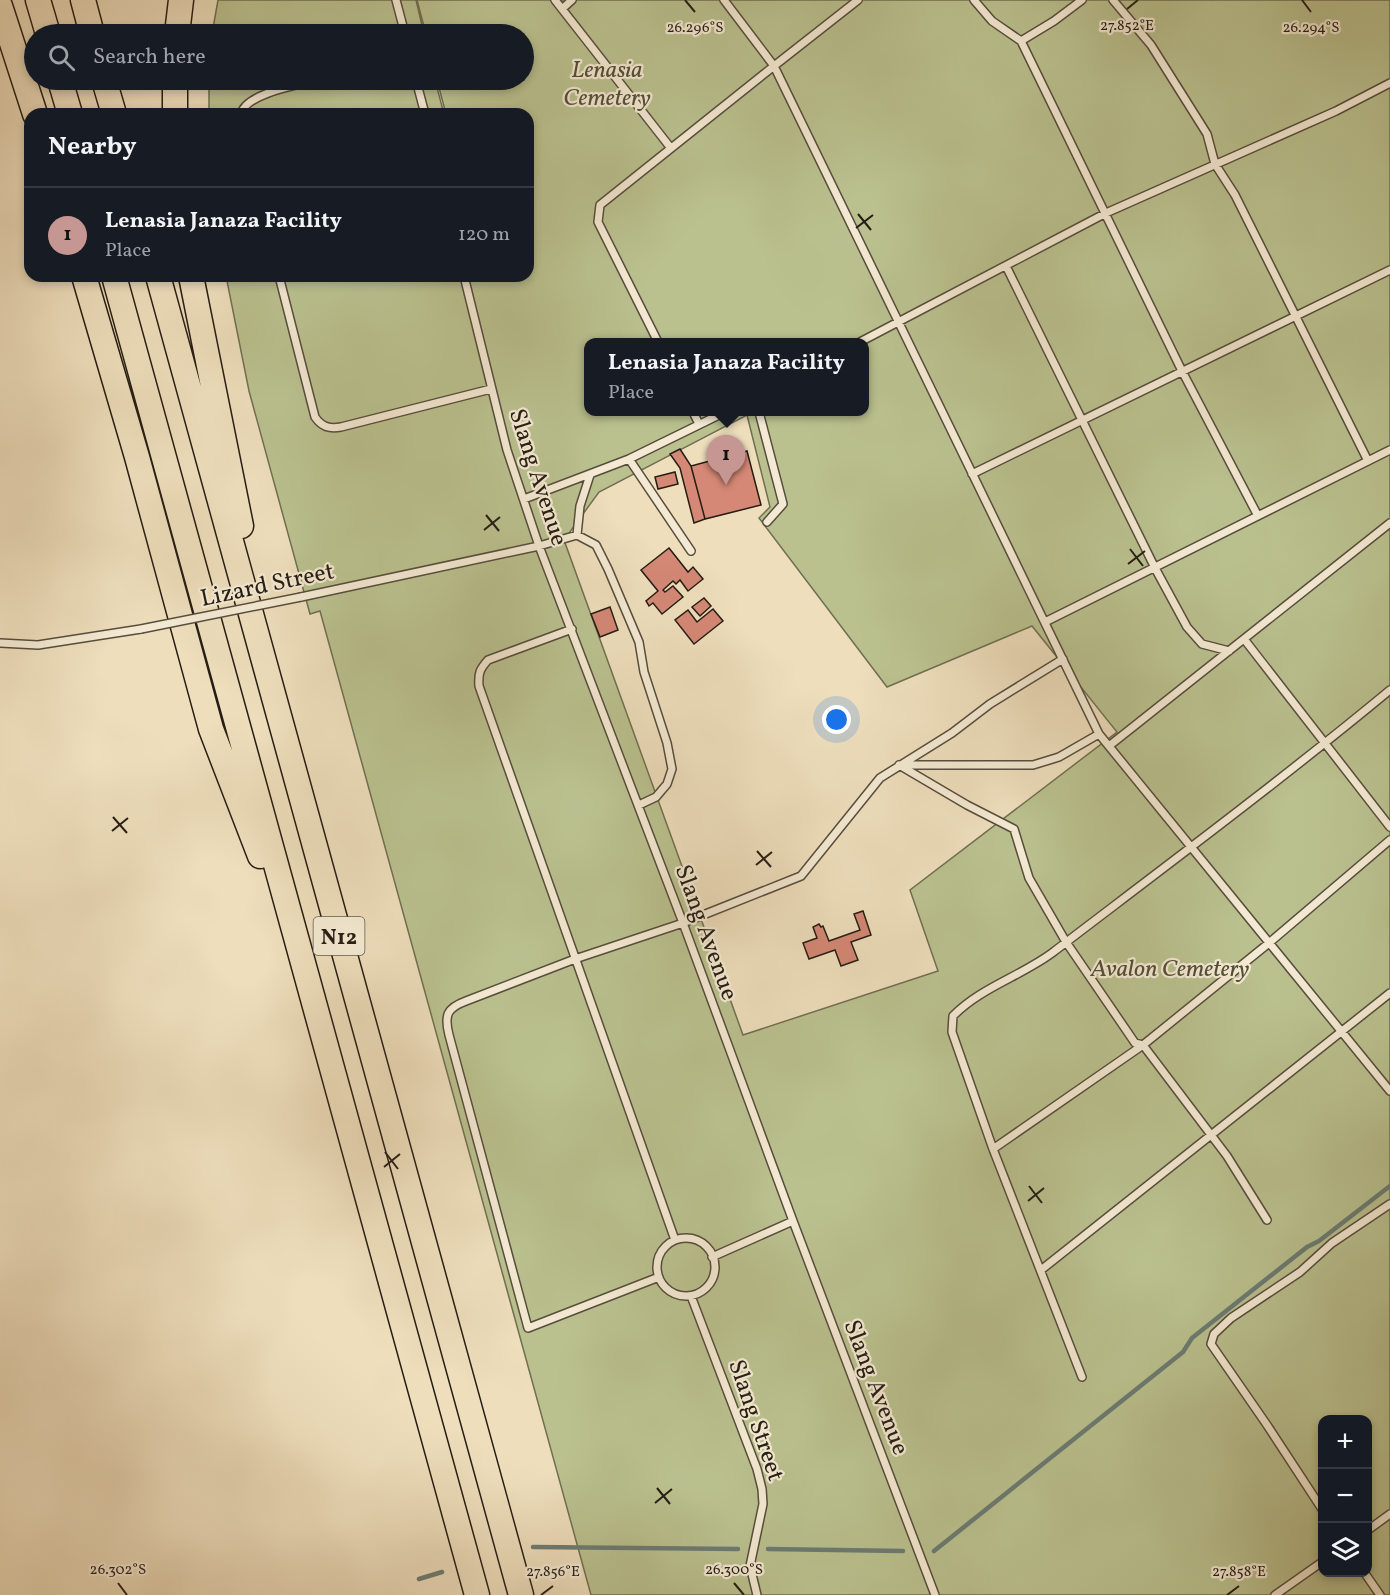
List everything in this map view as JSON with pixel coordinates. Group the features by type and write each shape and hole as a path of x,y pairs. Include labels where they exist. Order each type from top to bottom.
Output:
{"highway":[{"path":"38,0 45,24"},
{"path":"82,0 89,24"},
{"path":"178,24 181,0"},
{"path":"0,6 24,80"},
{"path":"27,90 33,108"},
{"path":"63,90 68,108"},
{"path":"107,90 112,108"},
{"path":"175,90 175,108"},
{"path":"86,282 137,457 211,729 310,988"},
{"name":"N12","path":"116,282 477,1595"},
{"name":"N12","path":"160,282 521,1595"},
{"path":"192,282 275,703"}],"lane":[{"path":"396,0 402,24"},
{"path":"555,0 670,147"},
{"path":"562,9 572,0"},
{"path":"724,0 774,66 1099,734 1390,1091"},
{"path":"656,338 598,222 600,205 670,147 858,0"},
{"path":"974,0 992,21 1021,41 1182,371 1258,516"},
{"path":"1021,41 1054,21 1082,0"},
{"path":"1113,0 1151,45 1207,134 1215,164 1235,195 1368,461"},
{"path":"868,338 1106,213 1336,111 1390,83"},
{"path":"244,108 256,97 282,90"},
{"path":"418,90 423,108"},
{"path":"1006,266 1155,568 1187,627 1202,645 1229,651"},
{"path":"972,474 1390,270"},
{"path":"281,282 315,417 322,426 333,429 491,389"},
{"name":"Slang Avenue","path":"465,282 507,450 539,546 639,805 935,1595"},
{"path":"695,416 699,424"},
{"path":"524,499 629,459 715,416"},
{"path":"760,416 783,504 767,522"},
{"path":"1045,622 1390,450"},
{"path":"629,459 691,551"},
{"path":"590,475 580,506 577,535 596,545 639,642 644,672 667,743 672,769 667,784 656,797 639,805"},
{"path":"1109,746 1390,523"},
{"name":"Lizard Street","path":"0,643 38,645 141,629 539,546 577,535"},
{"path":"572,629 488,660 480,668 478,676 675,1240"},
{"path":"1244,639 1390,827"},
{"path":"659,1277 528,1328 449,1035 446,1023 448,1013 454,1005 575,959 683,923 801,876 880,778 952,733 990,704 1063,659"},
{"path":"1082,1377 993,1149 952,1032 953,1016 964,1004 1034,967 1192,848 1390,690"},
{"path":"899,765 1033,765 1059,757 1099,734"},
{"path":"899,765 967,805 1014,829 1029,878 1066,942 1135,1043 1143,1045 1227,1156 1267,1220"},
{"path":"993,1149 1143,1045 1269,943 1390,840"},
{"path":"1041,1270 1390,993"},
{"path":"1318,1502 1211,1344 1214,1334 1231,1318 1300,1272 1332,1244 1390,1204"},
{"path":"712,1257 793,1221"},
{"path":"694,1239 702,1244 712,1257 714,1269 708,1286 691,1296 673,1293 665,1287 659,1277 657,1261 661,1252 675,1240 694,1239"},
{"name":"Slang Street","path":"691,1296 757,1468 762,1489 763,1504 750,1566 757,1595"},
{"path":"1372,1527 1390,1514"},
{"path":"1275,1595 1318,1565"},
{"path":"1367,1577 1380,1595"}],"green space":[{"path":"218,0 416,0 422,24 214,24"},
{"path":"417,0 1390,0 1390,1595 591,1595 320,611 310,614 249,391 227,282 534,282 534,108 444,108 440,90 534,90 534,24 423,24","holes":["584,338 869,338 869,416 747,416 770,507 759,518 887,687 1032,626 1117,732 910,890 938,971 743,1035 564,540 599,492 745,416 584,416"]},
{"path":"209,90 438,90 442,108 209,108"}],"building":[{"path":"680,449 691,466 705,519 694,523 680,468 670,454"},
{"path":"747,451 761,505 705,519 691,466"},
{"path":"675,472 678,484 658,489 655,477"},
{"path":"669,548 688,572 693,567 703,579 688,591 680,580 676,584 673,581 663,590 665,592 673,586 683,597 662,614 653,603 649,606 646,601 658,591 641,570"},
{"path":"704,598 711,606 700,616 692,607"},
{"path":"610,607 618,630 600,637 591,614"},
{"path":"713,609 723,621 694,644 675,620 688,610 697,622"},
{"path":"863,911 871,935 851,942 858,960 841,966 835,950 809,959 803,943 817,938 813,927 819,924 823,926 829,941 860,930 854,914"}],"waterway":[{"path":"934,1551 1183,1352 1192,1338 1307,1247 1319,1241 1390,1186"},
{"path":"533,1547 738,1549"},
{"path":"768,1549 903,1551"},
{"path":"419,1579 442,1572"}],"place":[{"name":"Lenasia Janaza Facility","path":"726,485"}],"park label":[{"name":"Lenasia Cemetery","path":"607,83"},
{"name":"Avalon Cemetery","path":"1170,968"}]}
